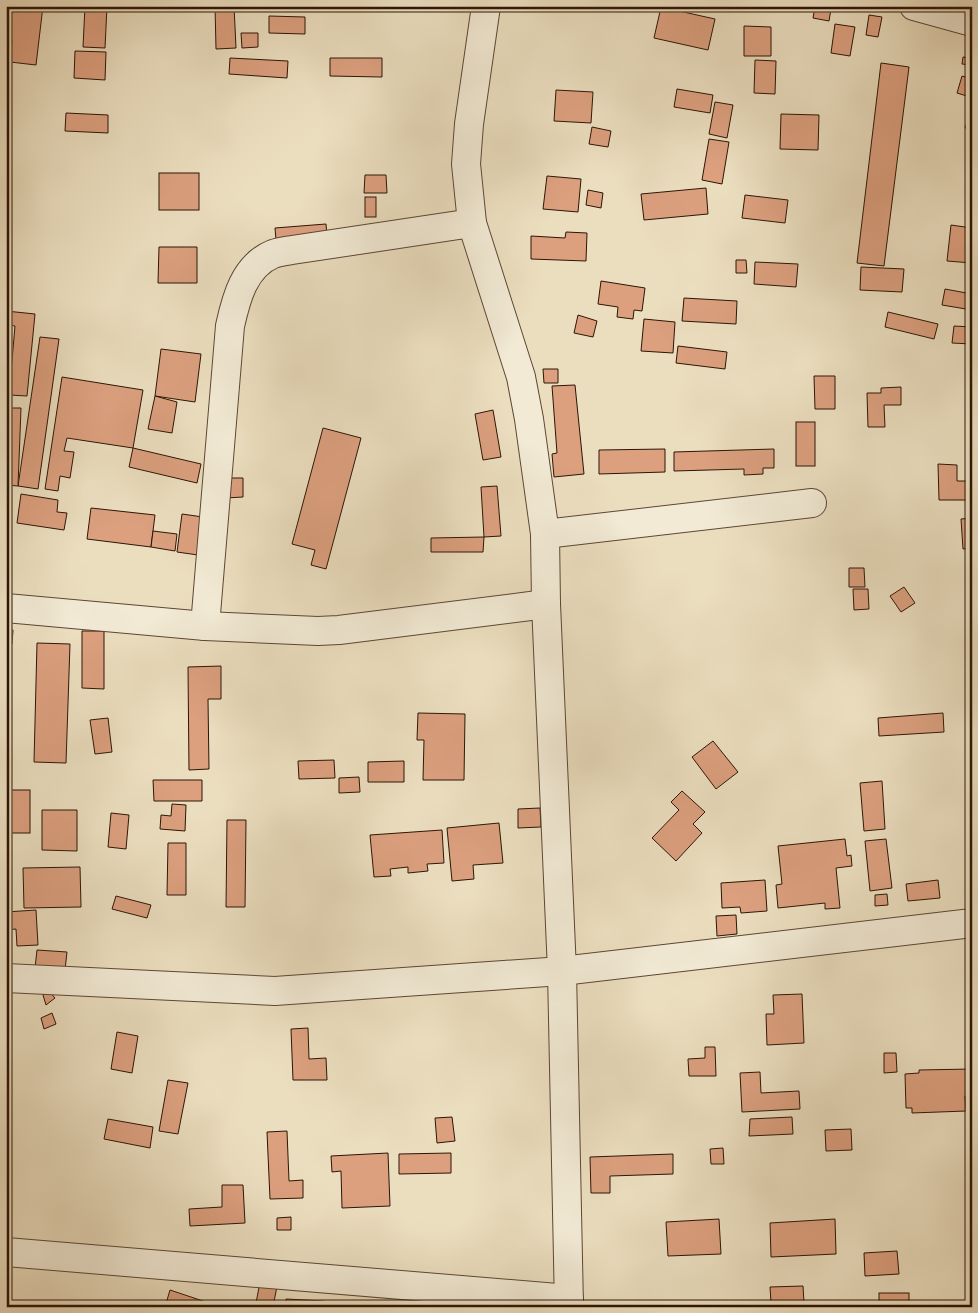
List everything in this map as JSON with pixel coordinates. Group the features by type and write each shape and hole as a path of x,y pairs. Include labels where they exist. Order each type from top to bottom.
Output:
{"street":[{"path":"6,1252 569,1303 562,971 546,604 545,534 521,377 472,224 466,164 468,134 486,6"},
{"path":"914,6 972,22"},
{"path":"205,626 230,326 234,307 244,280 255,266 272,254 472,224"},
{"path":"545,534 812,503"},
{"path":"6,608 205,626 318,631 546,604"},
{"path":"6,978 275,991 562,971 972,923"}],"building":[{"path":"6,6 43,6 36,65 10,62 12,41 6,40"},
{"path":"85,6 107,6 105,48 83,47"},
{"path":"215,6 234,6 236,48 216,49"},
{"path":"661,7 715,19 708,50 654,38"},
{"path":"815,7 831,9 829,21 813,18"},
{"path":"869,15 882,17 878,37 866,35"},
{"path":"269,16 305,17 305,34 269,33"},
{"path":"835,24 855,27 850,56 831,53"},
{"path":"744,26 771,27 771,56 744,56"},
{"path":"241,33 258,33 258,47 242,48"},
{"path":"75,51 106,52 105,80 74,78"},
{"path":"963,57 972,58 972,65 962,64"},
{"path":"230,58 288,61 287,78 229,74"},
{"path":"330,58 382,58 382,77 330,76"},
{"path":"755,60 776,61 775,94 754,93"},
{"path":"881,63 909,67 884,266 857,263"},
{"path":"962,76 972,79 970,97 957,93"},
{"path":"677,89 713,95 710,113 674,107"},
{"path":"556,90 593,92 591,123 554,121"},
{"path":"715,102 733,105 727,138 709,134"},
{"path":"972,105 972,130 965,128"},
{"path":"66,113 108,115 108,133 65,131"},
{"path":"781,114 819,115 818,150 780,149"},
{"path":"592,127 611,131 608,147 589,144"},
{"path":"709,139 729,142 722,184 702,180"},
{"path":"159,173 199,173 199,210 159,210"},
{"path":"365,175 386,175 387,193 364,193"},
{"path":"547,176 581,179 578,212 543,209"},
{"path":"706,188 708,214 644,220 641,194"},
{"path":"588,190 603,193 601,208 586,205"},
{"path":"745,195 788,200 785,223 742,218"},
{"path":"365,197 376,197 376,217 365,217"},
{"path":"326,224 327,236 276,240 275,228"},
{"path":"951,225 972,228 972,263 947,261"},
{"path":"566,232 587,233 586,261 531,259 531,236 565,238"},
{"path":"159,247 197,247 197,283 158,283"},
{"path":"736,260 746,260 747,273 736,273"},
{"path":"755,262 798,264 796,287 754,284"},
{"path":"861,267 904,269 902,292 860,290"},
{"path":"601,281 645,288 642,311 634,310 633,319 617,317 618,307 598,304"},
{"path":"945,289 972,294 972,310 942,305"},
{"path":"684,298 737,301 736,324 682,321"},
{"path":"6,311 35,314 27,396 9,395 15,326 8,325 6,345"},
{"path":"888,312 938,324 934,339 885,327"},
{"path":"578,315 597,321 593,337 574,333"},
{"path":"644,319 675,322 673,353 641,351"},
{"path":"954,326 972,327 972,344 952,343"},
{"path":"40,337 59,339 38,489 18,486"},
{"path":"678,346 727,352 725,369 676,363"},
{"path":"161,349 201,354 195,402 155,396"},
{"path":"543,369 558,369 558,383 544,383"},
{"path":"814,376 835,376 835,409 815,409"},
{"path":"62,377 143,390 133,448 67,438 64,451 74,452 70,478 60,476 58,491 45,489"},
{"path":"575,385 584,474 554,477 552,454 557,453 552,386"},
{"path":"901,387 901,405 884,405 885,427 868,427 867,393 881,393 881,388"},
{"path":"155,396 177,402 172,433 148,429"},
{"path":"6,408 21,408 18,486 6,485"},
{"path":"493,410 501,457 483,460 475,414"},
{"path":"796,422 815,422 815,466 796,466"},
{"path":"323,428 361,438 326,569 311,565 315,550 292,544"},
{"path":"133,448 201,464 197,483 129,467"},
{"path":"665,449 665,472 599,474 599,450"},
{"path":"774,449 774,468 763,468 763,474 744,475 744,469 674,471 674,452"},
{"path":"938,464 957,465 957,481 972,481 972,500 939,500"},
{"path":"225,478 243,478 243,497 226,498"},
{"path":"497,486 501,536 484,537 481,487"},
{"path":"21,494 58,500 57,512 67,513 64,530 17,523"},
{"path":"91,508 155,515 151,547 87,539"},
{"path":"182,514 203,517 198,555 177,552"},
{"path":"972,518 972,548 963,549 961,519"},
{"path":"153,531 177,534 175,551 151,547"},
{"path":"484,537 483,552 431,552 431,538"},
{"path":"849,568 864,568 865,587 849,587"},
{"path":"904,587 915,603 901,612 890,596"},
{"path":"853,589 868,589 869,609 854,610"},
{"path":"6,629 13,630 12,644 6,643"},
{"path":"82,631 104,631 104,689 82,688"},
{"path":"37,643 70,644 66,763 34,762"},
{"path":"6,649 8,649 7,693 6,693"},
{"path":"221,666 221,699 208,699 209,769 189,770 188,667"},
{"path":"418,713 465,714 464,780 423,780 424,740 417,740"},
{"path":"943,713 944,732 879,736 878,718"},
{"path":"108,718 112,752 95,754 90,720"},
{"path":"713,741 738,772 716,789 692,757"},
{"path":"334,760 335,778 299,779 298,761"},
{"path":"404,761 404,782 368,782 368,762"},
{"path":"359,777 360,792 339,793 339,778"},
{"path":"153,780 202,780 202,801 154,801"},
{"path":"882,781 885,829 864,831 860,783"},
{"path":"6,790 30,790 30,833 6,833"},
{"path":"682,791 705,812 693,824 702,833 676,861 652,838 679,810 671,802"},
{"path":"172,804 186,805 185,831 160,829 161,815 171,816"},
{"path":"540,808 541,827 518,828 518,809"},
{"path":"42,810 77,810 77,851 42,850"},
{"path":"111,813 129,815 126,849 108,847"},
{"path":"227,820 246,820 245,907 226,907"},
{"path":"499,823 503,863 473,865 474,879 452,881 447,828"},
{"path":"969,823 972,823 972,859 970,859"},
{"path":"442,830 444,863 427,864 428,871 408,873 408,867 390,869 391,876 374,877 370,835"},
{"path":"845,839 847,856 851,855 852,866 836,868 840,908 825,909 825,903 778,908 776,885 782,884 778,846"},
{"path":"886,839 892,888 870,891 865,841"},
{"path":"168,843 186,843 186,895 167,895"},
{"path":"80,867 81,907 24,908 23,868"},
{"path":"765,880 767,911 741,913 740,907 722,908 721,883"},
{"path":"938,880 940,898 908,901 906,884"},
{"path":"887,894 888,905 875,906 875,895"},
{"path":"116,896 151,905 147,918 112,909"},
{"path":"36,910 38,945 17,946 16,929 6,930 6,912"},
{"path":"736,915 737,934 717,936 716,916"},
{"path":"37,950 67,952 65,970 35,968"},
{"path":"48,990 55,998 46,1005 43,995"},
{"path":"802,994 804,1043 767,1045 766,1014 774,1014 773,995"},
{"path":"52,1013 56,1024 44,1029 41,1018"},
{"path":"308,1028 309,1059 326,1058 327,1080 293,1080 291,1029"},
{"path":"117,1032 138,1036 132,1073 111,1069"},
{"path":"705,1047 715,1047 716,1076 689,1076 688,1059 705,1058"},
{"path":"884,1053 896,1053 897,1072 884,1073"},
{"path":"972,1069 972,1096 965,1096 966,1111 912,1113 912,1108 906,1108 905,1074 919,1073 919,1070"},
{"path":"760,1072 761,1093 799,1091 800,1109 742,1112 740,1073"},
{"path":"168,1080 188,1083 178,1134 159,1131"},
{"path":"452,1117 455,1141 437,1143 435,1118"},
{"path":"792,1117 793,1134 749,1136 750,1119"},
{"path":"108,1119 153,1127 150,1148 104,1139"},
{"path":"851,1129 852,1150 826,1151 825,1130"},
{"path":"287,1131 289,1181 303,1180 303,1198 270,1199 267,1132"},
{"path":"723,1148 724,1164 711,1164 710,1149"},
{"path":"388,1153 390,1206 342,1208 341,1171 332,1172 331,1156"},
{"path":"451,1153 451,1173 399,1174 399,1154"},
{"path":"673,1154 673,1174 610,1176 610,1193 591,1193 590,1157"},
{"path":"222,1185 243,1185 245,1223 190,1226 189,1209 222,1207"},
{"path":"291,1217 291,1230 277,1230 277,1218"},
{"path":"719,1219 721,1254 668,1256 666,1222"},
{"path":"835,1219 836,1254 771,1257 770,1223"},
{"path":"897,1251 899,1274 865,1276 864,1253"},
{"path":"261,1277 278,1281 273,1307 256,1303"},
{"path":"803,1286 804,1303 771,1303 770,1287"},
{"path":"170,1290 206,1302 205,1307 165,1307"},
{"path":"879,1293 909,1293 909,1307 879,1307"},
{"path":"286,1299 324,1301 324,1307 286,1307"}]}
